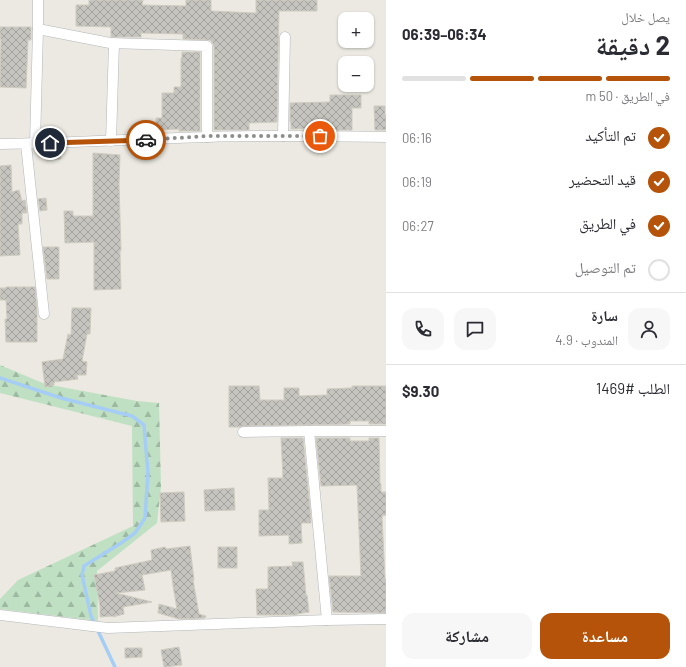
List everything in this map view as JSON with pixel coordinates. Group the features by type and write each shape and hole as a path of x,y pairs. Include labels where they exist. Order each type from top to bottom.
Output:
{"street":[{"path":"38,0 38,29 30,144 44,314"},
{"path":"38,29 114,43 207,46 207,136"},
{"path":"283,136 284,37"},
{"path":"111,141 114,43"},
{"path":"0,144 111,141 207,136 386,137"},
{"path":"309,431 327,620"},
{"path":"243,432 386,431"},
{"path":"0,615 108,628 386,619"}],"green space":[{"path":"0,365 45,384 137,401 159,403 161,487 157,523 97,571 98,621 0,609 0,599 18,580 133,526 132,426 0,393"}],"building":[{"path":"89,0 143,0 142,5 186,6 186,0 211,0 211,11 256,13 256,0 317,0 317,11 279,11 277,122 249,123 249,130 214,130 214,46 212,42 210,40 183,39 183,34 141,33 141,37 111,37 111,27 76,26 76,5 89,5"},
{"path":"0,27 31,27 31,40 28,40 26,88 0,87"},
{"path":"182,52 200,52 200,131 179,131 179,129 156,130 156,118 162,118 162,93 174,93 174,87 181,87"},
{"path":"330,95 361,95 361,108 352,108 352,130 330,130 330,128 291,129 290,103 330,102"},
{"path":"374,106 385,106 386,130 375,130"},
{"path":"60,149 61,159 46,160 46,150"},
{"path":"93,153 120,155 119,184 121,289 94,290 94,242 65,243 64,211 73,211 73,216 93,216"},
{"path":"11,165 12,192 19,190 22,201 25,200 27,213 22,213 22,224 18,224 20,255 0,256 0,166"},
{"path":"46,198 47,210 40,211 38,199"},
{"path":"43,247 59,247 59,279 47,279"},
{"path":"35,287 37,342 6,342 6,300 0,300 0,288"},
{"path":"72,308 91,308 90,334 87,334 82,361 87,362 86,375 77,375 78,379 54,382 54,385 45,387 42,362 63,359 68,334 71,335"},
{"path":"229,386 259,386 260,400 284,400 284,388 299,388 299,396 327,395 327,389 352,388 352,386 386,386 386,424 369,424 369,421 350,421 350,424 229,427"},
{"path":"281,438 303,438 311,523 301,523 302,543 289,544 289,535 259,536 259,510 269,510 268,478 283,478"},
{"path":"316,438 350,438 350,441 369,441 369,438 379,438 381,492 386,492 386,515 382,516 386,579 386,613 333,612 329,576 361,576 357,485 321,486"},
{"path":"234,488 235,510 205,511 204,490"},
{"path":"184,492 185,521 161,522 160,493"},
{"path":"190,546 193,580 199,614 206,616 205,618 179,619 158,613 159,604 177,609 171,570 142,575 145,590 116,593 152,602 123,607 124,614 113,617 100,617 100,606 94,575 115,571 115,568 152,560 151,550 165,547 166,549"},
{"path":"218,547 237,547 237,568 218,568"},
{"path":"292,562 303,562 309,612 297,615 257,615 256,589 268,589 268,567 293,566"},
{"path":"179,647 182,665 164,667 161,650"},
{"path":"125,648 142,648 142,657 125,658"}],"waterway":[{"path":"0,378 61,398 132,416 144,425 148,473 145,518 135,533 84,566 82,575 91,616 115,667"}],"way so far":[{"path":"146,140 207,136 320,136"}],"route":[{"path":"50,143 146,140"}]}
